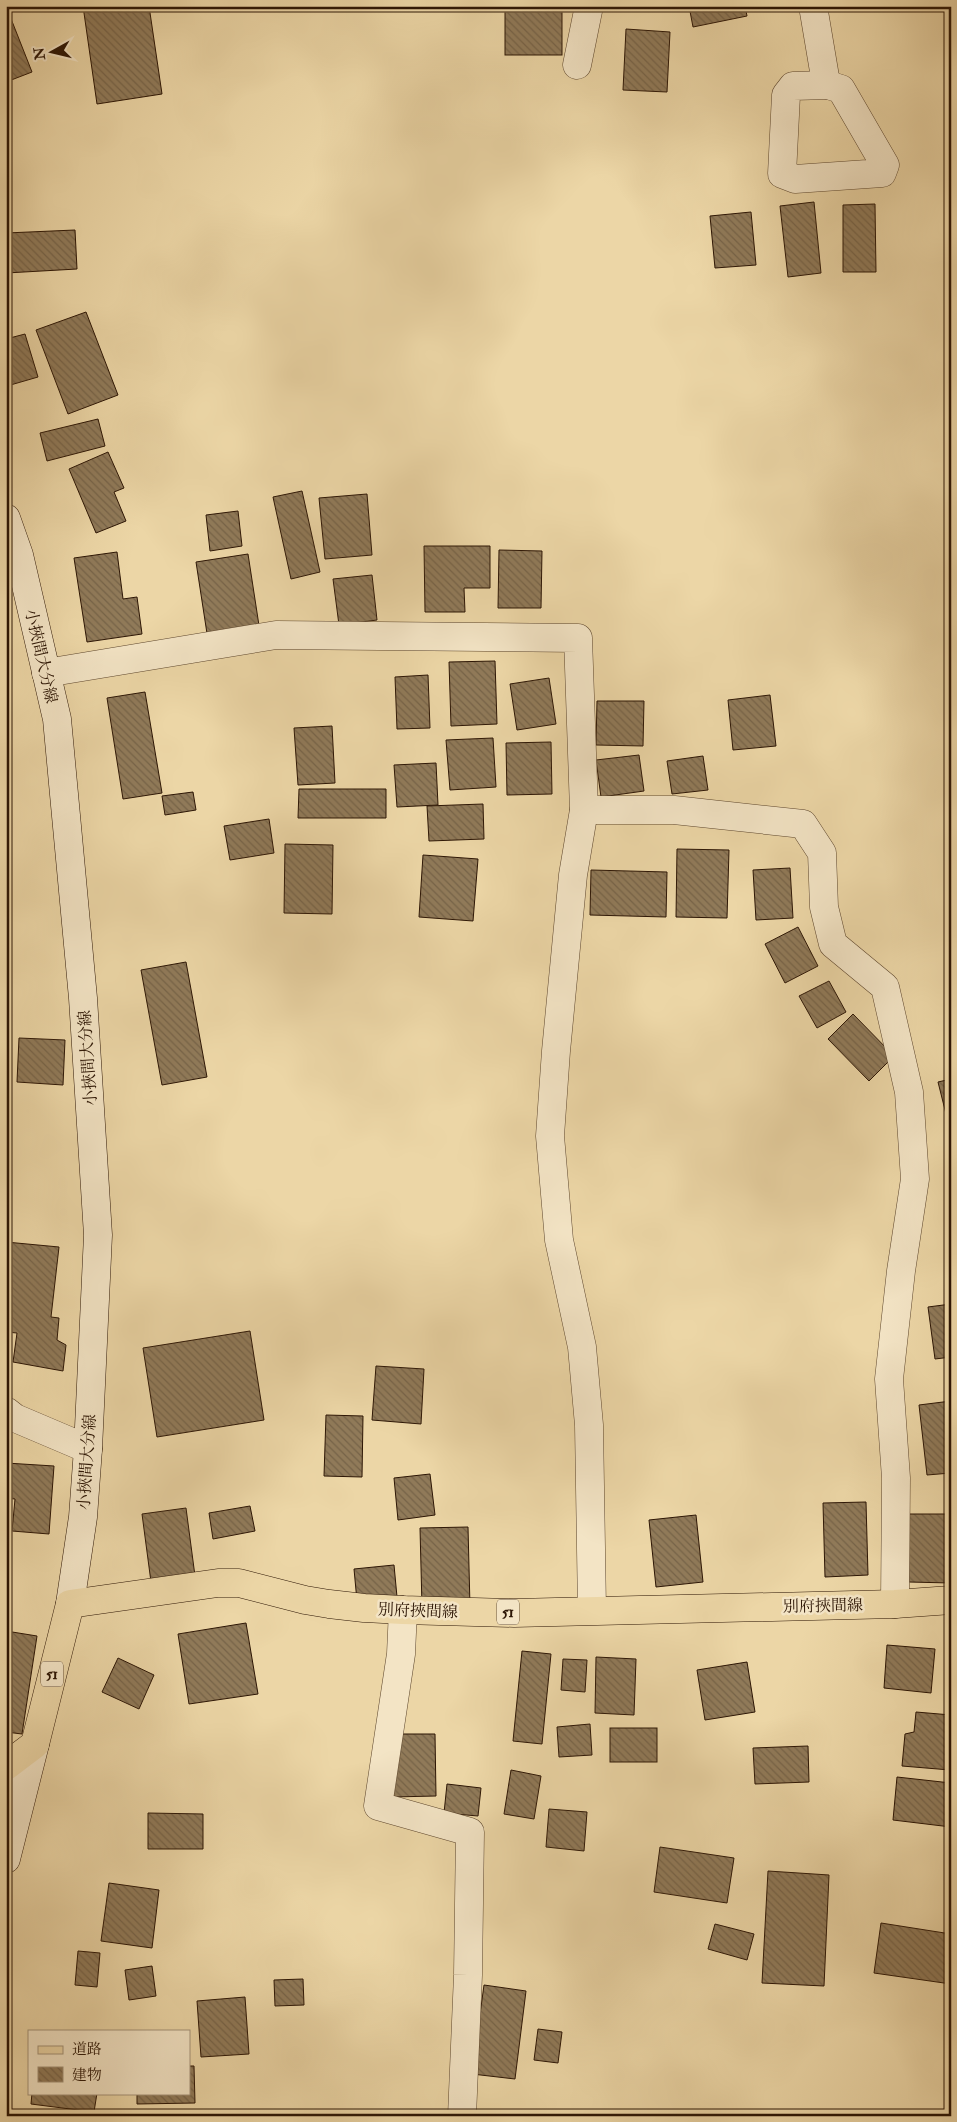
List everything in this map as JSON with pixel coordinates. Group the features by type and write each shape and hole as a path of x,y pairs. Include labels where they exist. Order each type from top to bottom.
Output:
{"main road":[{"name":"別府挾間線","path":"70,1604 225,1583 239,1583 305,1600 329,1604 403,1610 514,1612 895,1604 951,1600"},
{"name":"51","path":"35,1744 70,1604"},
{"path":"6,1766 35,1744"}],"street":[{"path":"577,65 588,6"},
{"path":"812,6 824,77 828,85"},
{"name":"小挾間大分線","path":"6,518 19,555 56,719 82,988 98,1235 88,1449 82,1517 70,1604"},
{"path":"46,673 276,635 578,638 584,810 573,875 550,1136 559,1240 582,1347 590,1425 592,1610"},
{"path":"584,810 674,810 803,824 822,853 824,907 832,944 885,987 909,1092 915,1179 901,1272 889,1379 896,1478 895,1604"},
{"path":"6,1411 15,1418 88,1449"},
{"path":"403,1610 401,1654 378,1806 470,1832 468,1975 462,2116"},
{"path":"6,1859 35,1744"}],"building":[{"path":"6,6 32,72 6,82"},
{"path":"83,6 149,6 162,94 97,104"},
{"path":"505,6 562,6 562,55 505,55"},
{"path":"612,6 645,6 613,11"},
{"path":"689,6 745,6 747,16 693,27"},
{"path":"626,29 670,32 667,92 623,90"},
{"path":"814,202 821,273 788,277 780,206"},
{"path":"875,204 876,272 843,272 843,205"},
{"path":"751,212 756,265 715,268 710,216"},
{"path":"75,230 77,269 6,273 6,233"},
{"path":"86,312 118,395 68,414 36,330"},
{"path":"25,334 38,377 7,386 6,339"},
{"path":"98,419 105,446 47,461 40,433"},
{"path":"108,452 124,488 114,492 126,521 96,533 69,469"},
{"path":"302,491 320,572 291,579 273,497"},
{"path":"367,494 372,555 325,559 319,498"},
{"path":"238,511 242,546 210,551 206,515"},
{"path":"424,546 490,546 490,588 464,588 465,612 425,612"},
{"path":"499,550 542,551 541,608 498,608"},
{"path":"117,552 123,599 137,597 142,634 87,642 74,558"},
{"path":"248,554 260,632 208,640 196,562"},
{"path":"372,575 377,620 339,625 333,579"},
{"path":"495,661 497,724 451,726 449,662"},
{"path":"428,675 430,728 397,729 395,677"},
{"path":"549,678 556,724 517,730 510,684"},
{"path":"145,692 162,793 123,799 107,698"},
{"path":"770,695 776,746 733,750 728,700"},
{"path":"597,701 644,701 643,746 596,745"},
{"path":"332,726 335,783 298,785 294,728"},
{"path":"493,738 496,787 450,790 446,740"},
{"path":"551,742 552,794 507,795 506,743"},
{"path":"639,755 644,791 601,797 596,760"},
{"path":"703,756 708,790 672,794 667,761"},
{"path":"436,763 438,805 397,807 394,765"},
{"path":"299,789 386,789 386,818 298,818"},
{"path":"193,792 196,810 165,815 162,796"},
{"path":"483,804 484,839 429,841 427,806"},
{"path":"269,819 274,853 230,860 224,826"},
{"path":"285,844 333,845 332,914 284,913"},
{"path":"677,849 729,850 727,918 676,917"},
{"path":"423,855 478,859 473,921 419,917"},
{"path":"790,868 793,918 756,920 753,870"},
{"path":"591,870 667,872 666,917 590,915"},
{"path":"798,927 818,966 785,983 765,944"},
{"path":"186,962 207,1077 162,1085 141,970"},
{"path":"829,981 846,1012 817,1028 799,996"},
{"path":"853,1014 894,1056 869,1081 828,1039"},
{"path":"19,1038 65,1040 63,1085 17,1082"},
{"path":"951,1079 951,1134 938,1082"},
{"path":"6,1242 59,1247 51,1317 59,1318 57,1340 66,1345 63,1371 13,1362 17,1333 6,1332"},
{"path":"951,1304 951,1357 935,1359 928,1307"},
{"path":"250,1331 264,1420 157,1437 143,1348"},
{"path":"376,1366 424,1369 421,1424 372,1420"},
{"path":"951,1401 951,1473 927,1475 919,1405"},
{"path":"326,1415 363,1416 362,1477 324,1476"},
{"path":"6,1463 54,1466 49,1534 12,1531 15,1499 6,1498"},
{"path":"430,1474 435,1515 398,1520 394,1478"},
{"path":"866,1502 868,1575 825,1577 823,1503"},
{"path":"250,1506 255,1531 213,1539 209,1513"},
{"path":"186,1508 195,1576 151,1582 142,1514"},
{"path":"909,1514 951,1514 951,1583 909,1582"},
{"path":"696,1515 703,1582 656,1587 649,1520"},
{"path":"468,1527 470,1607 422,1607 420,1528"},
{"path":"394,1565 397,1597 357,1601 354,1569"},
{"path":"246,1623 258,1694 189,1704 178,1634"},
{"path":"6,1631 37,1636 22,1734 6,1732"},
{"path":"887,1645 935,1649 931,1693 884,1688"},
{"path":"522,1651 551,1654 542,1744 513,1741"},
{"path":"596,1657 636,1659 634,1715 595,1713"},
{"path":"118,1658 154,1675 139,1709 102,1692"},
{"path":"563,1659 587,1660 585,1692 561,1690"},
{"path":"747,1662 755,1712 705,1720 697,1670"},
{"path":"916,1712 951,1715 950,1770 902,1766 905,1734 914,1732"},
{"path":"590,1724 592,1755 559,1757 557,1727"},
{"path":"610,1728 657,1728 657,1762 610,1762"},
{"path":"391,1734 435,1734 436,1796 392,1797"},
{"path":"808,1746 809,1782 755,1784 753,1748"},
{"path":"511,1770 541,1776 534,1819 504,1814"},
{"path":"897,1777 951,1783 951,1827 893,1820"},
{"path":"447,1784 481,1788 478,1816 444,1813"},
{"path":"549,1809 587,1812 584,1851 546,1847"},
{"path":"148,1813 203,1814 203,1849 148,1849"},
{"path":"660,1847 734,1858 727,1903 654,1892"},
{"path":"768,1871 829,1875 824,1986 762,1983"},
{"path":"109,1883 159,1890 152,1948 101,1941"},
{"path":"881,1923 951,1934 951,1984 874,1973"},
{"path":"715,1924 754,1934 747,1960 708,1949"},
{"path":"78,1951 100,1953 97,1987 75,1985"},
{"path":"152,1966 156,1996 129,2000 125,1970"},
{"path":"303,1979 304,2005 275,2006 274,1980"},
{"path":"484,1985 526,1991 515,2079 472,2074"},
{"path":"245,1997 249,2054 201,2057 197,2001"},
{"path":"538,2029 562,2032 558,2063 534,2060"},
{"path":"190,2066 194,2066 195,2103 137,2104 137,2094 190,2094"},
{"path":"32,2094 97,2094 94,2112 31,2104"}]}
